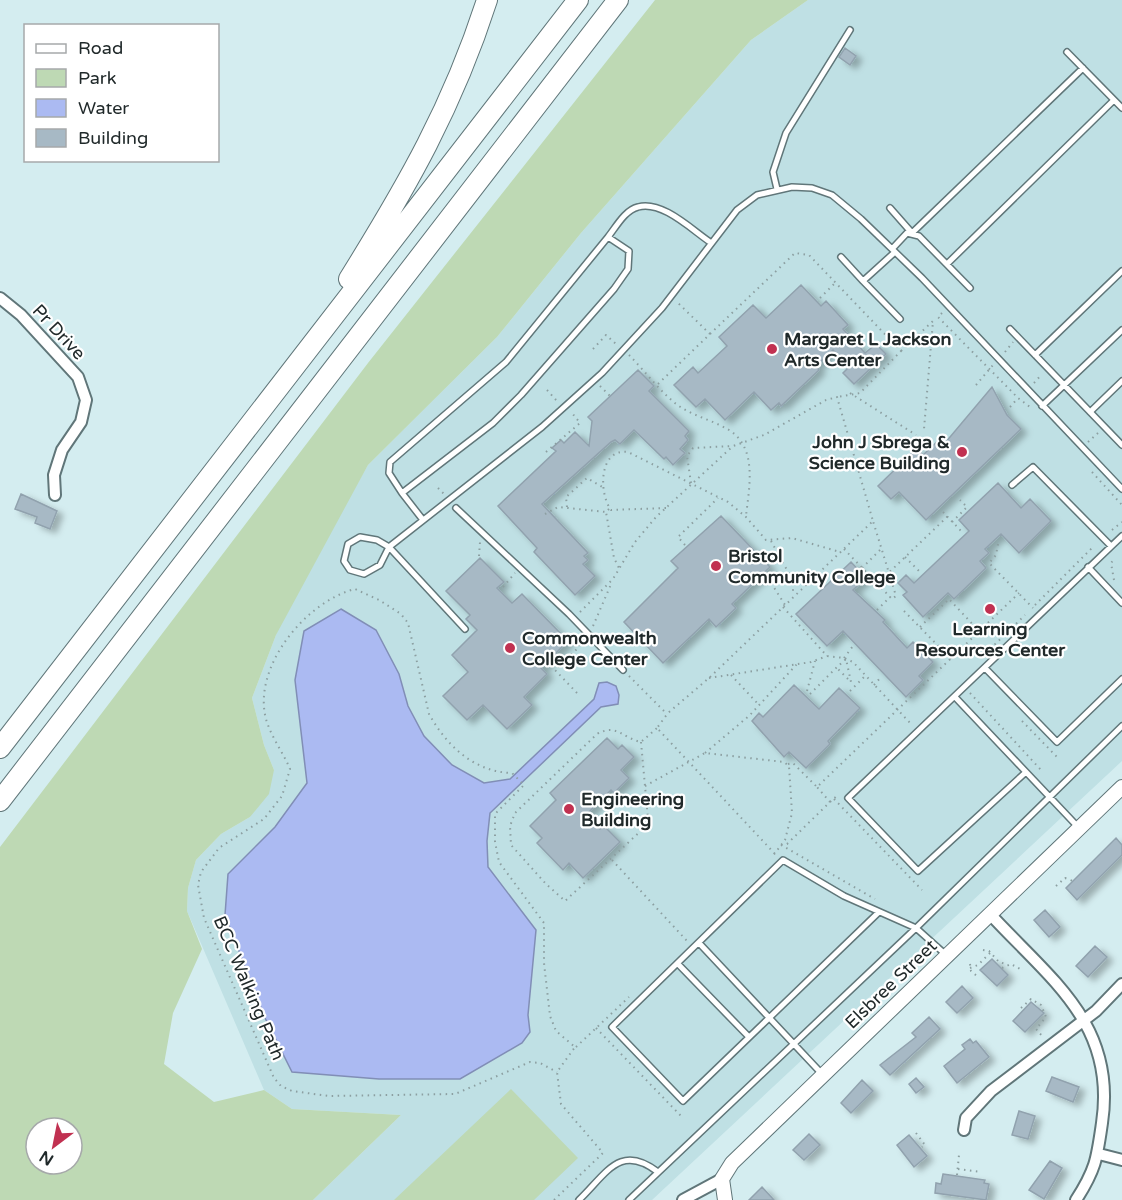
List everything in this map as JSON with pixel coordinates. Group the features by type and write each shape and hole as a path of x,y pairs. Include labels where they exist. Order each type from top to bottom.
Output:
{"highway":[{"path":"272,397 341,292 423,156 459,78 487,0"},
{"path":"0,748 578,0"},
{"path":"0,801 618,0"}],"street":[{"name":"Pr Drive","path":"0,297 21,315 78,377 86,400 81,422 62,450 54,475 55,495"},
{"name":"Elsbree Street","path":"683,1200 722,1179 732,1163 1122,787"},
{"path":"990,914 1061,988 1084,1018 1098,1051 1105,1083 1099,1154 1095,1168 1076,1200"},
{"path":"963,1130 966,1118 991,1091 1096,1011 1122,984"},
{"path":"1099,1154 1122,1160"},
{"path":"722,1179 725,1200"}],"lane":[{"path":"777,189 773,172 786,133 850,30"},
{"path":"1067,52 1122,108"},
{"path":"863,281 908,233 912,232 1083,68"},
{"path":"947,264 1114,100"},
{"path":"465,629 389,547 377,540 360,537 348,544 344,561 355,573 369,573 380,565 389,547 568,404 631,342 671,296 710,243 743,204 758,195 777,189 801,187 832,195 893,250 1122,489"},
{"path":"423,520 389,473 390,462 507,362 624,217 638,207 656,207 710,243"},
{"path":"890,208 970,288"},
{"path":"404,491 500,416 614,289 628,269 629,251 608,237"},
{"path":"841,257 900,319"},
{"path":"1035,355 1122,271"},
{"path":"1010,329 1121,442"},
{"path":"1042,406 1122,330"},
{"path":"1090,412 1122,381"},
{"path":"1012,485 1033,467 1112,546"},
{"path":"456,508 573,618 623,670"},
{"path":"1026,772 918,871 848,798 1122,536"},
{"path":"1088,567 1122,603"},
{"path":"985,668 1057,742 1122,679"},
{"path":"955,697 1079,828"},
{"path":"629,1200 916,928 1122,726"},
{"path":"879,912 767,1017 683,1101 612,1027 782,861 844,896 916,928 947,956"},
{"path":"699,943 792,1045 823,1075"},
{"path":"678,964 748,1036"},
{"path":"579,1200 622,1160 632,1158 645,1163 658,1173"}],"path":[{"path":"658,384 795,253 809,255 901,351"},
{"path":"820,298 836,282"},
{"path":"671,296 711,334"},
{"path":"942,313 938,316 1018,398 1031,407"},
{"path":"589,634 613,579 639,537 691,483 740,441 764,435 826,400 850,393 860,393 933,321 924,429"},
{"path":"593,349 606,335 616,344"},
{"path":"1003,354 1013,342"},
{"path":"629,356 680,406 730,430 740,441 748,457 750,476 746,517"},
{"path":"976,385 993,365"},
{"path":"1032,385 1044,373"},
{"path":"600,386 611,397"},
{"path":"547,390 557,401"},
{"path":"850,393 916,435"},
{"path":"1010,406 1022,395"},
{"path":"837,397 896,596 892,599 844,549"},
{"path":"546,452 580,423 572,412"},
{"path":"1088,442 1100,431"},
{"path":"691,483 692,473 687,456 693,448 733,446"},
{"path":"609,509 604,488 604,466 622,451 728,502 746,517 766,540 792,538 840,552"},
{"path":"1087,466 1122,505"},
{"path":"567,507 566,496 587,478 604,488"},
{"path":"438,488 444,494"},
{"path":"686,545 678,537 718,498"},
{"path":"952,522 967,507 960,500"},
{"path":"546,514 558,507 606,512"},
{"path":"609,509 620,512 666,508"},
{"path":"606,512 609,509"},
{"path":"606,512 614,558 619,568"},
{"path":"943,512 962,532"},
{"path":"877,584 948,516"},
{"path":"641,742 657,728 667,714 708,678 873,520"},
{"path":"1112,530 1122,522"},
{"path":"771,541 793,581 795,592 792,598"},
{"path":"998,544 996,555 989,563 1033,608"},
{"path":"862,568 881,549"},
{"path":"905,556 921,573"},
{"path":"1114,558 1111,571 1117,585"},
{"path":"503,586 520,568"},
{"path":"768,578 784,606 827,656"},
{"path":"577,693 555,670 579,647 580,638 573,618 613,579"},
{"name":"BCC Walking Path","path":"355,589 401,614 408,622 429,714 434,724 471,763 499,772 512,773 524,785 495,814 495,842 499,862 544,923 544,963 550,1016 556,1031 575,1047 557,1072 540,1063 530,1062 455,1094 329,1096 292,1091 281,1086 274,1078 253,1034 204,918 198,885 201,872 219,848 264,819 282,796 290,769 266,718 265,694 270,673 284,642 299,624 336,594 355,589"},
{"path":"817,787 1018,593"},
{"path":"878,610 890,597"},
{"path":"920,627 949,599 979,632"},
{"path":"904,611 951,659"},
{"path":"810,694 845,658 853,645"},
{"path":"708,678 815,661 827,656 845,658 866,676 918,732"},
{"path":"836,667 850,682 845,658"},
{"path":"807,691 815,661"},
{"path":"645,786 705,753 759,705 797,664"},
{"path":"623,670 667,714"},
{"path":"731,675 759,705"},
{"path":"850,691 866,676"},
{"path":"874,685 882,677"},
{"path":"976,686 970,696 1041,770"},
{"path":"1017,716 1057,757"},
{"path":"657,728 782,861"},
{"path":"607,729 615,730 641,742 648,819 644,828 565,901 546,884 511,845 510,826 515,813 597,734 607,729"},
{"path":"705,753 793,763 830,802 787,844 773,852"},
{"path":"781,846 792,813 792,789 787,764"},
{"path":"834,799 922,890"},
{"path":"781,846 884,904"},
{"path":"612,860 688,942"},
{"path":"1056,886 1065,878 1072,881"},
{"path":"983,950 999,962 1017,965 1022,970"},
{"path":"977,976 970,966 978,965 990,953"},
{"path":"1002,968 1006,964"},
{"path":"1021,1008 1031,999 1041,1005 1046,1017 1035,1029 1047,1041"},
{"path":"596,1028 681,1116"},
{"path":"554,1200 603,1153 561,1104 557,1072"},
{"path":"916,1133 925,1145 922,1148"},
{"path":"957,1175 959,1155"},
{"path":"957,1169 981,1172"}],"shaded area":[{"name":"Bristol Community College","path":"808,0 1122,0 1122,761 652,1200 313,1200 401,1115 292,1109 264,1090 187,911 188,888 196,860 221,834 250,817 274,770 264,745 252,698 287,606 368,465 497,337 581,233 751,40"}],"green space":[{"path":"655,0 808,0 751,40 581,233 497,337 368,465 276,635 252,698 264,745 274,770 269,794 250,817 221,834 196,860 188,888 187,911 202,949 173,1013 164,1064 214,1102 264,1090 292,1109 401,1115 313,1200 0,1200 0,847 368,363"},
{"path":"511,1089 578,1158 534,1200 394,1200"}],"water":[{"path":"341,609 376,630 399,674 408,706 424,736 452,765 484,783 510,779 594,699 599,683 607,682 616,686 619,695 618,704 601,707 490,813 487,841 488,867 536,930 528,1015 530,1032 522,1043 460,1079 379,1079 292,1072 265,1018 225,915 228,874 275,827 307,783 295,680 304,631"}],"building":[{"path":"845,48 856,56 850,65 839,57"},
{"name":"Margaret L Jackson Arts Center","path":"801,285 821,306 826,301 848,325 843,329 865,353 876,344 886,354 854,384 843,373 849,367 833,350 816,366 819,370 781,406 779,403 771,410 754,392 725,420 705,399 696,407 674,385 693,367 698,373 727,346 719,337 753,305 766,318"},
{"path":"638,370 654,386 649,391 689,431 685,436 688,440 680,449 685,453 673,465 634,430 620,444 615,440 611,442 542,504 588,553 584,556 588,560 583,564 595,576 575,595 534,552 537,548 498,506 556,451 552,448 561,440 564,443 575,432 589,446 592,421 588,417"},
{"name":"John J Sbrega & Science Building","path":"992,387 1007,415 1021,429 926,520 899,492 891,499 878,486 917,448 923,455 940,439 945,443"},
{"path":"998,483 1021,508 1030,499 1051,521 1019,553 1001,534 985,549 989,553 980,561 986,568 954,599 948,593 923,617 903,595 907,592 898,583 906,575 914,583 969,531 959,520"},
{"path":"21,494 57,511 50,529 35,523 37,517 15,509"},
{"path":"721,516 770,567 732,604 736,608 716,627 709,619 663,663 624,622 678,568 671,561"},
{"name":"Commonwealth College Center","path":"480,558 504,582 497,588 512,603 522,594 568,641 541,668 547,674 524,697 532,705 507,729 483,705 467,720 443,696 468,672 452,655 477,630 466,619 470,615 446,591"},
{"path":"851,562 866,578 853,590 885,620 883,622 907,648 913,642 933,662 919,676 923,680 906,697 843,631 827,646 796,614"},
{"path":"794,685 819,709 839,688 860,708 806,768 789,752 784,757 752,721 759,713 763,717"},
{"name":"Engineering Building","path":"607,738 618,749 622,745 634,757 621,770 629,778 614,793 611,790 586,815 600,829 604,826 620,842 583,878 569,863 563,870 537,843 542,838 530,826 556,800 550,793"},
{"path":"1116,838 1122,845 1122,855 1077,900 1066,888"},
{"path":"1045,910 1060,927 1049,937 1034,920"},
{"path":"1095,946 1107,957 1088,977 1076,966"},
{"path":"992,959 1008,975 997,986 980,970"},
{"path":"962,986 973,998 957,1013 946,1002"},
{"path":"1031,1002 1044,1013 1025,1032 1013,1021"},
{"path":"929,1017 940,1029 890,1075 880,1065 916,1037 912,1033"},
{"path":"970,1039 973,1043 976,1041 989,1057 957,1083 944,1066 965,1049 962,1045"},
{"path":"1052,1077 1079,1087 1073,1102 1046,1091"},
{"path":"916,1078 924,1087 916,1093 909,1084"},
{"path":"862,1080 873,1091 851,1113 841,1103"},
{"path":"1019,1111 1035,1116 1028,1139 1012,1135"},
{"path":"809,1134 820,1145 804,1160 793,1150"},
{"path":"909,1135 927,1156 914,1167 897,1145"},
{"path":"1050,1161 1062,1168 1044,1199 1029,1190"},
{"path":"943,1174 985,1180 984,1183 989,1184 986,1200 935,1193 936,1183 941,1184"},
{"path":"762,1187 774,1200 749,1200"}],"place":[{"name":"Margaret L Jackson Arts Center","path":"772,349"},
{"name":"John J Sbrega & Science Building","path":"962,452"},
{"name":"Bristol Community College","path":"716,566"},
{"name":"Learning Resources Center","path":"990,609"},
{"name":"Commonwealth College Center","path":"510,648"},
{"name":"Engineering Building","path":"569,809"}]}
